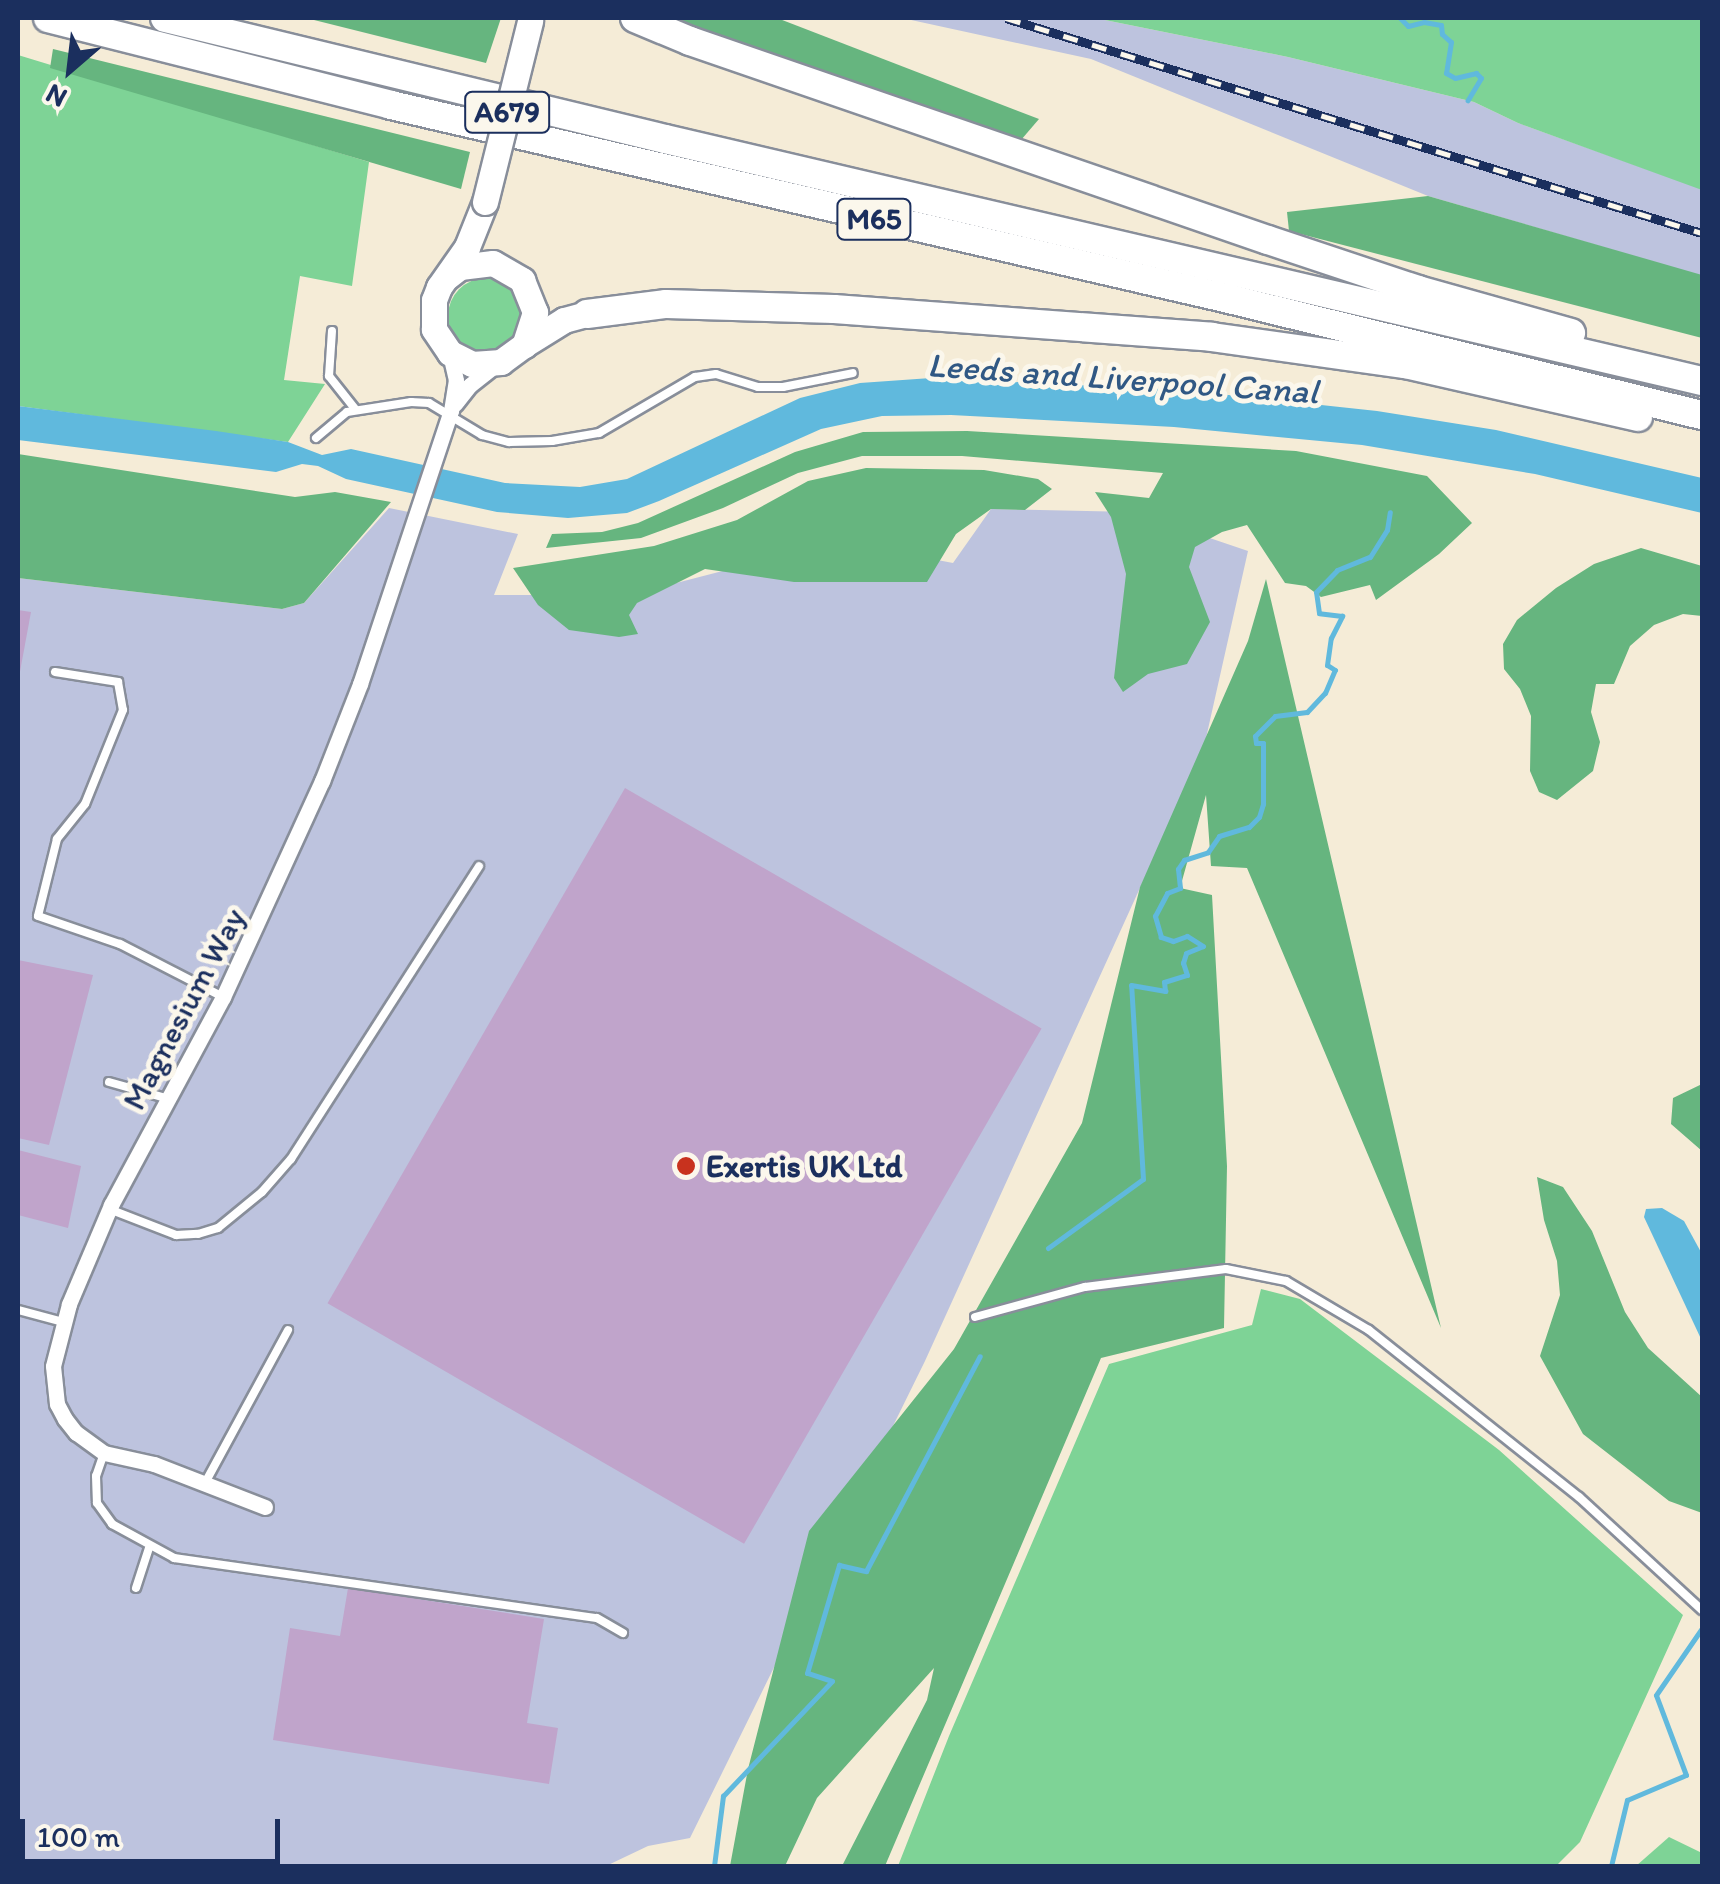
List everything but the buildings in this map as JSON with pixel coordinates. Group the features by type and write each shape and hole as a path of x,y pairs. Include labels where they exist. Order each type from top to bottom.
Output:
{"highway":[{"name":"M65","path":"48,18 391,105 1702,414"},
{"name":"M65","path":"166,18 684,144 1702,381"},
{"path":"636,18 690,42 1418,290 1702,366"},
{"name":"A679","path":"450,353 438,338 432,313 447,277 467,247 485,202 531,20"},
{"path":"485,202 490,234 509,268 532,295 533,330 524,345"},
{"path":"447,277 476,262 509,268"},
{"path":"450,353 472,364 501,362 564,320 666,304 834,308 1212,337 1405,364 1702,432"}],"street":[{"name":"Magnesium Way","path":"104,1453 76,1433 58,1404 53,1366 63,1322 109,1210 223,997 322,781 360,684 449,414 456,380 450,353"},
{"name":"Magnesium Way","path":"449,414 470,384 501,362"},
{"path":"104,1453 154,1464 265,1507"}],"lane":[{"path":"332,331 328,376 356,410"},
{"path":"316,438 356,410 429,403 482,435 510,442 552,441 598,434 696,377 716,374 758,387 783,387 853,373"},
{"path":"55,672 118,682 123,710 85,804 57,839 38,916 120,944 223,997"},
{"path":"109,1210 176,1235 198,1234 218,1228 262,1192 290,1159 479,866"},
{"path":"109,1082 169,1098"},
{"path":"975,1317 1085,1287 1226,1269 1286,1281 1369,1330 1578,1498 1702,1610"},
{"path":"18,1310 63,1322"},
{"path":"204,1483 288,1330"},
{"path":"104,1453 96,1476 97,1503 112,1524 149,1548 212,1566 437,1592 597,1618 623,1634"},
{"path":"136,1588 149,1548"}],"shaded area":[{"path":"902,18 1095,18 1288,57 1474,102 1518,123 1702,189 1702,276 1428,196 1091,59"},
{"path":"389,508 518,534 494,595 630,595 838,541 953,563 991,509 1133,512 1248,551 1204,747 925,1361 690,1838 648,1846 606,1866 18,1866 18,578 282,609 304,603"}],"green space":[{"path":"306,18 501,18 486,63"},
{"path":"658,18 777,18 1039,119 1021,140"},
{"path":"1095,18 1702,18 1702,190 1518,123 1474,102 1288,57"},
{"path":"53,49 470,152 461,189 50,68"},
{"path":"18,55 369,162 352,286 300,276 284,380 325,384 288,442 18,406"},
{"path":"1428,196 1702,275 1702,338 1289,231 1287,212"},
{"path":"486,278 513,289 524,316 513,343 486,354 459,343 448,316 459,289"},
{"path":"967,431 1296,451 1427,476 1472,523 1439,554 1376,600 1370,585 1321,597 1306,586 1285,583 1247,525 1222,532 1195,547 1189,567 1210,622 1187,664 1148,674 1123,692 1114,678 1126,574 1111,517 1095,492 1149,498 1163,473 962,456 862,456 798,473 723,508 641,538 546,548 552,534 602,532 638,523 795,452 863,432"},
{"path":"18,454 295,497 335,492 391,502 304,603 282,609 18,578"},
{"path":"866,468 984,470 1038,479 1052,489 1025,510 991,509 956,534 927,582 794,582 705,569 637,603 629,615 638,634 619,637 569,630 538,605 513,568 654,546 737,520 808,481"},
{"path":"1641,548 1702,566 1702,616 1683,614 1654,625 1630,646 1614,684 1596,684 1591,712 1600,742 1593,771 1557,800 1539,792 1530,771 1531,716 1520,689 1504,669 1503,644 1517,620 1556,588 1594,564"},
{"path":"1266,579 1441,1328 1247,868 1211,866 1206,795 1180,888 1212,895 1227,1166 1224,1328 1101,1358 885,1866 842,1866 927,1700 934,1668 817,1798 785,1866 730,1866 748,1769 809,1531 954,1349 1082,1123 1140,887 1248,641"},
{"path":"1702,1084 1702,1151 1671,1124 1673,1098"},
{"path":"1537,1177 1563,1187 1592,1231 1625,1312 1648,1348 1702,1397 1702,1513 1669,1501 1583,1434 1540,1356 1560,1295 1557,1261 1544,1220"},
{"path":"1261,1289 1300,1299 1499,1450 1683,1615 1580,1842 1556,1866 898,1866 949,1736 1109,1364 1252,1325"},
{"path":"1669,1837 1702,1853 1702,1866 1636,1866"}],"water":[{"path":"931,378 1183,390 1377,411 1496,430 1702,478 1702,513 1535,474 1362,445 1174,427 951,415 882,416 821,429 627,513 568,518 497,512 346,479 318,466 302,464 276,472 18,440 18,406 288,442 322,455 351,449 505,483 580,487 627,479 800,398 860,383"},
{"path":"1662,1208 1684,1221 1702,1254 1702,1341 1644,1217 1646,1209"}],"waterway":[{"path":"1400,18 1408,26 1424,22 1441,25 1442,34 1451,42 1446,73 1455,78 1476,73 1481,78 1468,100"},
{"path":"1048,1248 1143,1179 1131,985 1165,991 1164,982 1187,975 1183,963 1186,953 1203,946 1187,936 1173,941 1161,937 1155,916 1167,893 1180,888 1178,869 1184,860 1208,852 1219,836 1249,827 1259,817 1263,804 1263,743 1256,743 1255,736 1275,716 1307,712 1325,693 1335,670 1327,665 1331,638 1342,616 1319,613 1316,592 1337,570 1370,557 1387,530 1390,512"},
{"path":"714,1866 723,1796 832,1681 807,1673 839,1565 866,1571 980,1356"},
{"path":"1611,1866 1627,1800 1686,1775 1656,1695 1702,1628"}],"railway":[{"path":"1006,18 1702,233"}],"place":[{"name":"Exertis UK Ltd","path":"686,1166"}],"water label":[{"name":"Leeds and Liverpool Canal","path":"1123,378"}]}
